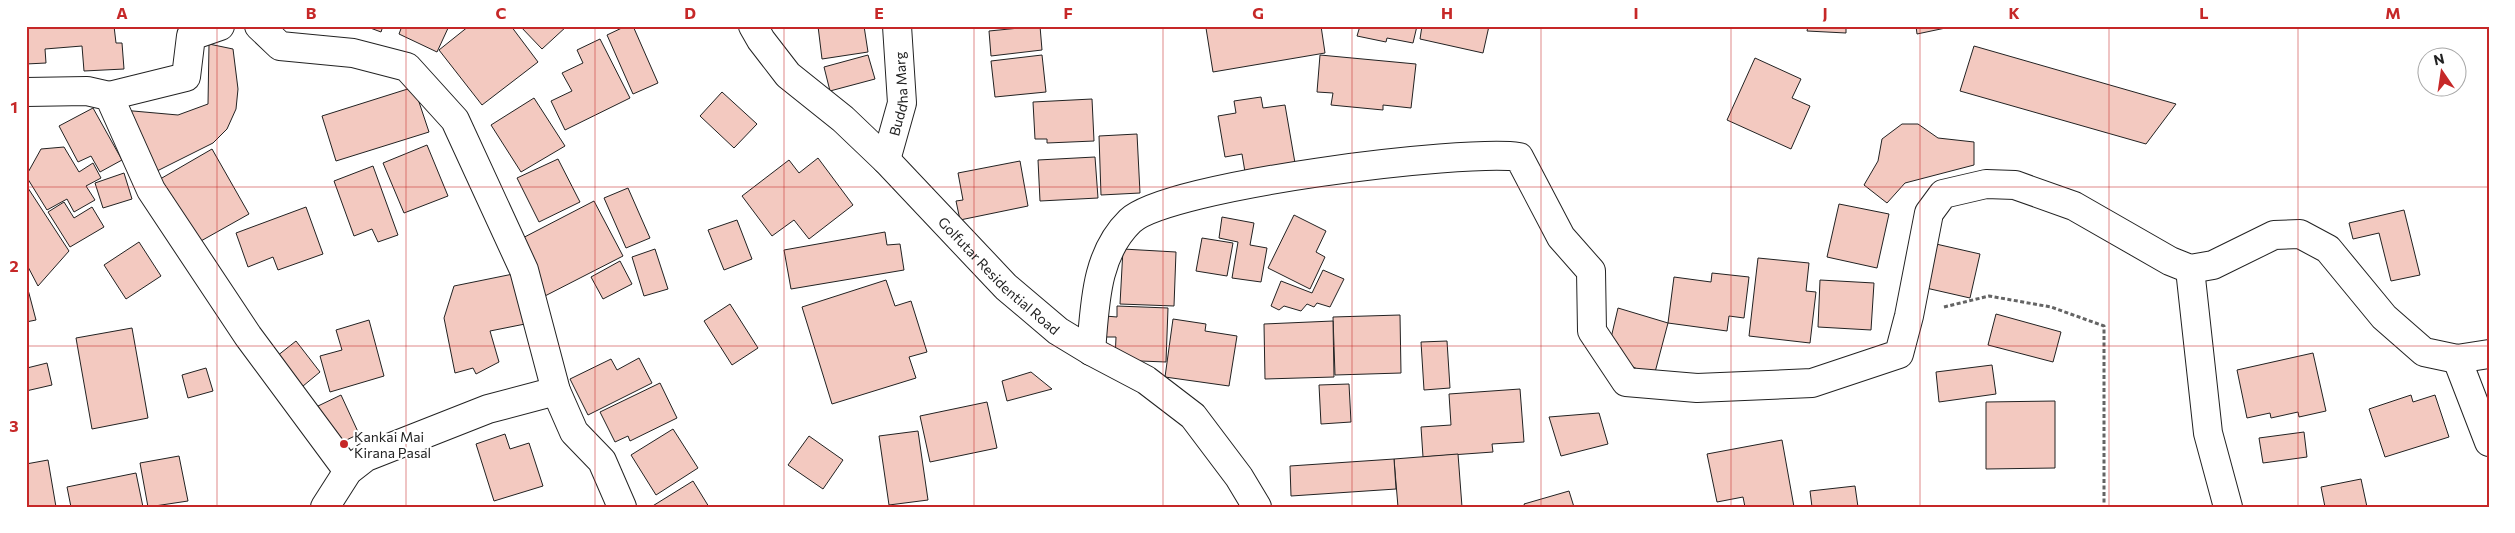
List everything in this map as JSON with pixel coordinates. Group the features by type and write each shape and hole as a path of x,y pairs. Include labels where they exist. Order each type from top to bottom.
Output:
{"street":[{"path":"26,92 87,91 109,96 186,77 191,36 220,26"},
{"path":"259,26 280,46 353,53 407,67 455,120 524,270 556,391 574,432 602,461 622,507"},
{"name":"Golfutar Residential Road","path":"753,26 761,40 788,75 843,119 886,160 1006,287 1058,331 1146,380 1193,416 1240,477 1257,507"},
{"name":"Buddha Marg","path":"886,160 902,104 897,26"},
{"path":"109,96 151,190 248,336 348,471"},
{"path":"1091,351 1098,277 1116,237 1131,219 1152,208 1200,193 1326,172 1500,154 1519,157 1561,237 1591,271 1592,331 1626,382 1697,388 1812,383 1900,354 1929,213 1943,194 1986,184 2015,185 2074,206 2170,261 2190,269 2213,265 2274,235 2300,234 2328,249 2384,317 2424,352 2457,360 2489,354"},
{"path":"2190,269 2208,433 2228,507"},
{"path":"2457,360 2489,442"},
{"path":"325,507 348,471 366,457 488,409 556,391"}],"path":[{"path":"1909,316 1989,296 2050,307 2104,326 2104,507"}],"building":[{"path":"26,26 114,26 116,43 122,43 124,69 84,71 82,46 45,49 46,63 26,64"},
{"path":"365,26 383,26 381,32"},
{"path":"402,26 449,26 437,52 399,34"},
{"path":"469,26 511,26 538,62 482,105 439,50"},
{"path":"520,26 567,26 542,49"},
{"path":"626,26 633,26 658,83 633,94 607,35"},
{"path":"818,26 864,26 868,52 822,59"},
{"path":"1040,26 1042,50 991,56 989,31"},
{"path":"1214,26 1321,26 1325,53 1213,72 1206,28"},
{"path":"1360,26 1417,26 1413,43 1387,38 1386,42 1357,36"},
{"path":"1422,26 1489,26 1483,53 1420,39"},
{"path":"1808,26 1846,26 1846,33 1807,31"},
{"path":"1916,26 1955,26 1917,34"},
{"path":"600,39 630,98 565,130 551,101 572,91 562,73 583,63 577,50"},
{"path":"209,44 233,49 238,89 236,109 227,129 213,143 153,173 122,110 178,115 208,104"},
{"path":"1974,46 2176,104 2146,144 1960,91"},
{"path":"868,55 875,79 830,91 824,67"},
{"path":"1042,55 1046,92 995,97 991,61"},
{"path":"1320,55 1416,64 1411,108 1383,105 1383,110 1331,105 1333,93 1317,92"},
{"path":"1755,58 1801,79 1792,98 1810,106 1791,149 1727,120"},
{"path":"414,87 429,132 336,161 322,116"},
{"path":"722,92 757,124 734,148 700,116"},
{"path":"1261,97 1263,108 1285,105 1295,163 1245,172 1242,154 1225,157 1218,116 1236,113 1234,101"},
{"path":"534,98 565,146 521,172 491,125"},
{"path":"1092,99 1094,141 1047,143 1047,139 1035,139 1033,102"},
{"path":"93,108 122,160 100,172 91,156 78,162 59,126"},
{"path":"1902,124 1918,124 1938,138 1974,142 1974,165 1905,183 1887,203 1864,185 1878,161 1882,139"},
{"path":"1137,134 1140,193 1101,195 1099,136"},
{"path":"427,145 448,196 404,213 383,163"},
{"path":"64,147 79,172 93,163 101,178 86,186 95,200 74,212 67,199 47,210 26,176 41,149"},
{"path":"212,149 249,214 192,246 155,182"},
{"path":"1095,157 1098,198 1040,201 1038,160"},
{"path":"818,158 853,205 809,239 794,220 772,236 742,196 789,160 799,173"},
{"path":"558,159 580,202 539,222 517,178"},
{"path":"1020,161 1028,206 960,220 956,201 963,200 958,173"},
{"path":"373,166 398,235 378,242 372,229 354,236 334,181"},
{"path":"124,173 132,199 103,208 95,183"},
{"path":"26,185 69,251 38,286 26,263"},
{"path":"628,188 650,238 626,248 604,198"},
{"path":"594,201 623,256 541,298 513,243"},
{"path":"64,202 74,218 92,207 104,227 70,247 48,212"},
{"path":"1839,204 1889,214 1877,268 1827,257"},
{"path":"306,207 323,254 278,270 273,257 248,267 236,233"},
{"path":"2404,210 2420,275 2391,281 2379,233 2353,239 2349,223"},
{"path":"1294,215 1326,231 1316,252 1325,257 1310,289 1268,268"},
{"path":"1222,217 1254,223 1250,245 1267,248 1261,282 1232,278 1238,242 1219,238"},
{"path":"737,220 752,259 724,270 708,230"},
{"path":"885,232 887,245 900,244 904,270 791,289 784,250"},
{"path":"1202,238 1233,243 1227,276 1196,271"},
{"path":"139,242 161,276 126,299 104,265"},
{"path":"1936,244 1980,254 1970,298 1926,288"},
{"path":"655,249 668,289 644,296 632,257"},
{"path":"1123,249 1176,252 1174,306 1120,304"},
{"path":"1758,258 1809,263 1806,291 1816,292 1810,343 1749,336"},
{"path":"620,261 632,284 603,299 591,277"},
{"path":"1323,270 1344,279 1330,307 1317,303 1314,307 1307,304 1301,311 1284,306 1279,310 1271,306 1281,281 1312,293"},
{"path":"518,273 530,323 490,331 499,362 476,374 473,368 455,373 444,318 454,286"},
{"path":"1712,273 1749,277 1744,318 1729,316 1727,331 1668,323 1674,277 1711,282"},
{"path":"886,280 895,306 911,301 927,352 909,357 916,378 832,404 802,307"},
{"path":"1820,280 1874,283 1871,330 1818,327"},
{"path":"26,282 36,320 26,322"},
{"path":"730,304 758,348 732,365 704,321"},
{"path":"1117,306 1168,308 1166,362 1115,360 1116,337 1104,337 1105,316 1117,317"},
{"path":"1618,308 1668,323 1654,376 1626,364 1611,338"},
{"path":"1996,314 2061,332 2053,362 1988,345"},
{"path":"1400,315 1401,373 1335,375 1333,317"},
{"path":"1173,319 1206,324 1205,331 1237,336 1229,386 1165,377"},
{"path":"369,320 384,376 330,392 320,356 342,350 336,330"},
{"path":"1333,321 1334,377 1265,379 1264,324"},
{"path":"132,328 148,418 92,429 76,338"},
{"path":"296,341 320,372 297,391 272,360"},
{"path":"1447,341 1450,388 1424,390 1421,342"},
{"path":"2313,353 2326,411 2299,417 2298,412 2271,418 2270,413 2247,418 2237,370"},
{"path":"639,358 652,383 588,415 570,379 611,359 617,370"},
{"path":"26,363 27,368 47,363 52,385 26,391"},
{"path":"1992,365 1996,394 1939,402 1936,372"},
{"path":"206,368 213,391 188,398 182,375"},
{"path":"1031,372 1052,389 1007,401 1002,381"},
{"path":"660,383 677,418 630,441 628,436 615,442 600,412"},
{"path":"1349,384 1351,422 1321,424 1319,385"},
{"path":"1520,389 1524,442 1492,444 1493,452 1423,457 1421,427 1451,425 1449,394"},
{"path":"341,395 359,434 336,445 318,406"},
{"path":"2411,395 2413,402 2435,395 2449,437 2385,457 2369,409"},
{"path":"2055,401 2055,468 1986,469 1986,402"},
{"path":"987,402 997,448 930,462 920,416"},
{"path":"1599,413 1608,444 1561,456 1549,417"},
{"path":"673,429 698,468 656,495 631,455"},
{"path":"918,431 928,500 889,505 879,436"},
{"path":"2304,432 2307,457 2263,463 2259,438"},
{"path":"505,434 510,449 529,443 543,486 494,501 476,444"},
{"path":"809,436 843,460 823,489 788,465"},
{"path":"1782,440 1794,507 1745,507 1743,497 1717,502 1707,454"},
{"path":"1458,454 1462,507 1398,507 1394,459"},
{"path":"179,456 188,501 148,507 140,463"},
{"path":"1394,459 1396,489 1291,496 1290,466"},
{"path":"48,460 56,507 26,507 26,464"},
{"path":"136,473 143,507 71,507 67,487"},
{"path":"2361,479 2367,507 2325,507 2321,487"},
{"path":"693,481 709,507 651,507"},
{"path":"1855,486 1858,507 1812,507 1810,491"},
{"path":"1569,491 1574,507 1525,507 1524,504"}],"place":[{"name":"Kankai Mai Kirana Pasal","path":"344,444"}]}
